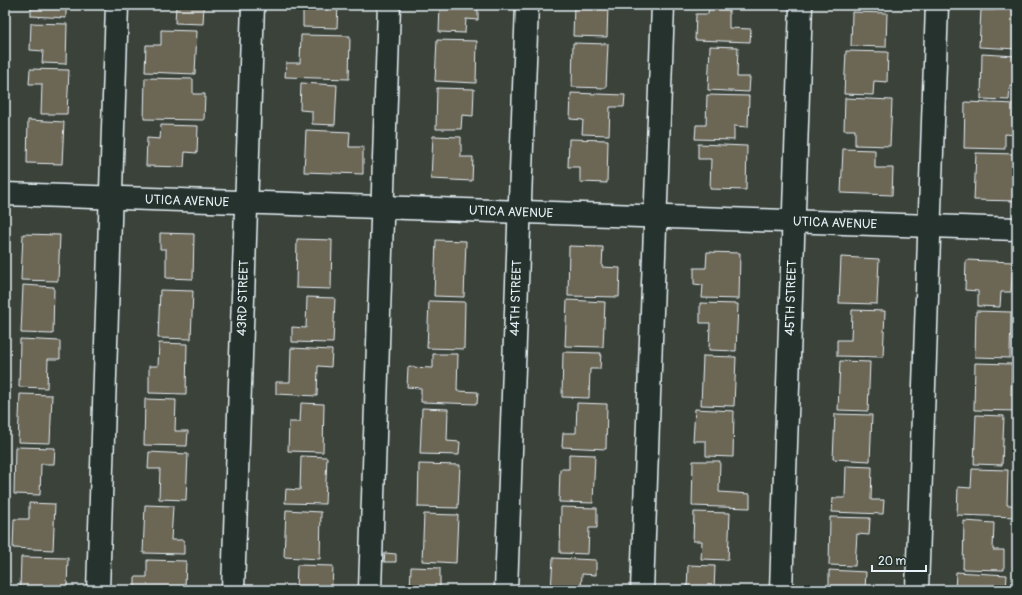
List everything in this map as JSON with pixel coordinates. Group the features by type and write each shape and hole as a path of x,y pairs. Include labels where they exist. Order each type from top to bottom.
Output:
{"street":[{"path":"98,590 117,5"},
{"name":"43RD STREET","path":"233,590 253,5"},
{"path":"370,590 389,5"},
{"name":"44TH STREET","path":"506,590 527,5"},
{"path":"642,590 663,5"},
{"name":"45TH STREET","path":"781,590 801,5"},
{"path":"917,590 937,5"},
{"name":"UTICA AVENUE","path":"5,194 1017,229"}],"building":[{"path":"31,5 66,5 66,18 31,16"},
{"path":"176,5 204,5 203,24 175,23"},
{"path":"303,5 338,5 337,28 303,27"},
{"path":"440,5 478,5 478,20 466,19 465,33 439,32"},
{"path":"574,5 608,5 607,37 573,36"},
{"path":"709,5 729,5 729,28 751,29 750,42 695,40 696,14 708,14"},
{"path":"995,5 1017,5 1017,49 979,47 981,10 995,10"},
{"path":"852,12 887,13 886,47 851,46"},
{"path":"31,23 67,24 66,64 42,63 43,51 30,50"},
{"path":"161,30 197,31 195,74 145,72 146,45 161,45"},
{"path":"301,35 350,36 349,79 285,77 286,63 300,63"},
{"path":"437,40 477,41 476,83 435,81"},
{"path":"573,43 608,44 606,88 572,87"},
{"path":"710,46 738,47 737,77 750,77 749,92 708,90"},
{"path":"846,51 888,52 887,82 874,81 873,95 844,94"},
{"path":"982,54 1017,56 1017,86 1010,86 1009,100 981,99"},
{"path":"30,69 69,70 67,114 41,114 42,84 29,84"},
{"path":"145,78 193,79 193,94 205,94 204,120 144,119"},
{"path":"301,83 337,85 335,125 312,124 312,111 300,110"},
{"path":"437,88 474,89 473,116 462,115 461,129 436,129"},
{"path":"571,93 625,95 624,107 610,107 609,135 582,134 583,120 570,119"},
{"path":"707,95 749,96 748,127 734,126 734,140 695,139 696,125 706,125"},
{"path":"845,98 892,100 890,146 855,145 855,130 844,130"},
{"path":"965,102 1017,104 1017,135 1005,134 1005,149 964,148"},
{"path":"28,120 64,122 62,164 27,163"},
{"path":"161,125 198,126 197,153 185,152 184,167 146,166 147,138 160,139"},
{"path":"306,130 350,132 349,147 363,147 363,174 304,172"},
{"path":"433,136 461,137 461,157 473,157 472,181 431,179"},
{"path":"569,139 608,140 607,183 580,182 580,167 568,167"},
{"path":"698,144 747,146 746,190 710,189 711,159 698,159"},
{"path":"843,149 875,150 875,168 893,168 892,195 841,193"},
{"path":"976,153 1017,154 1017,201 974,200"},
{"path":"160,233 194,234 193,279 166,278 166,249 160,249"},
{"path":"23,234 60,235 58,281 21,280"},
{"path":"297,239 332,240 331,289 296,288"},
{"path":"436,240 466,241 464,297 434,296"},
{"path":"569,246 603,247 602,267 620,268 619,297 568,296"},
{"path":"707,252 740,253 739,299 702,298 703,285 694,284 694,268 706,268"},
{"path":"841,257 879,259 877,304 839,303"},
{"path":"966,260 1013,262 1011,292 1001,292 1000,307 978,306 978,291 965,290"},
{"path":"23,285 54,287 53,334 21,333"},
{"path":"160,290 193,291 191,339 158,338"},
{"path":"307,297 335,298 333,343 292,342 292,327 306,328"},
{"path":"567,300 605,302 603,347 565,346"},
{"path":"429,301 465,302 464,349 427,348"},
{"path":"700,303 738,304 736,351 709,350 710,323 700,323"},
{"path":"852,310 885,311 883,357 837,356 837,340 851,340"},
{"path":"976,311 1011,312 1010,358 975,357"},
{"path":"20,339 60,341 60,359 48,359 47,388 19,387"},
{"path":"159,343 187,344 186,394 149,393 149,366 158,366"},
{"path":"291,348 332,350 331,367 318,366 317,396 276,394 276,382 290,382"},
{"path":"563,352 601,353 600,369 590,369 589,398 562,397"},
{"path":"433,354 458,354 457,391 478,392 477,404 421,402 421,388 407,387 408,367 433,368"},
{"path":"703,356 736,357 734,406 701,405"},
{"path":"840,361 870,362 868,411 838,410"},
{"path":"975,363 1012,364 1011,395 1017,395 1017,411 974,410"},
{"path":"20,394 52,395 50,443 18,442"},
{"path":"145,399 176,400 175,431 188,431 187,446 144,445"},
{"path":"301,403 324,404 323,452 288,451 289,422 300,422"},
{"path":"577,403 607,404 606,449 562,447 563,433 576,433"},
{"path":"422,408 448,409 447,441 460,442 459,455 420,454"},
{"path":"695,409 734,411 733,457 706,456 706,441 693,441"},
{"path":"835,414 872,415 870,461 833,459"},
{"path":"976,415 1004,416 1002,465 974,464"},
{"path":"15,447 55,448 54,464 41,464 40,495 14,494"},
{"path":"149,452 188,454 186,500 159,499 160,469 148,469"},
{"path":"569,454 595,455 593,503 559,502 560,469 569,469"},
{"path":"301,456 327,457 325,504 285,503 286,489 300,490"},
{"path":"693,461 720,461 719,492 750,494 750,508 692,506"},
{"path":"419,464 460,465 458,508 418,507"},
{"path":"846,466 872,467 871,500 884,500 883,514 832,512 833,498 845,498"},
{"path":"972,469 1008,470 1007,505 1017,505 1017,517 957,515 958,487 971,488"},
{"path":"29,503 55,504 53,550 13,548 14,519 29,519"},
{"path":"145,505 173,506 171,540 184,540 184,554 143,553"},
{"path":"561,507 597,508 597,528 589,528 588,554 560,553"},
{"path":"286,510 321,512 320,559 284,557"},
{"path":"694,512 730,513 728,560 701,559 702,541 693,541"},
{"path":"424,514 458,515 456,563 422,561"},
{"path":"830,517 870,518 869,535 857,534 855,566 829,565"},
{"path":"964,521 994,523 993,550 1004,550 1004,570 963,569"},
{"path":"385,553 396,554 396,562 384,562"},
{"path":"21,557 68,558 67,589 55,588 54,590 20,590"},
{"path":"553,558 596,560 596,575 582,574 581,590 551,590"},
{"path":"147,560 186,561 185,590 135,590 135,577 147,577"},
{"path":"297,565 333,566 332,590 296,590"},
{"path":"688,565 715,566 714,590 687,590"},
{"path":"411,567 440,568 440,590 410,590"},
{"path":"829,570 866,572 865,590 829,590"},
{"path":"956,572 1007,575 1006,590 955,590"}]}
